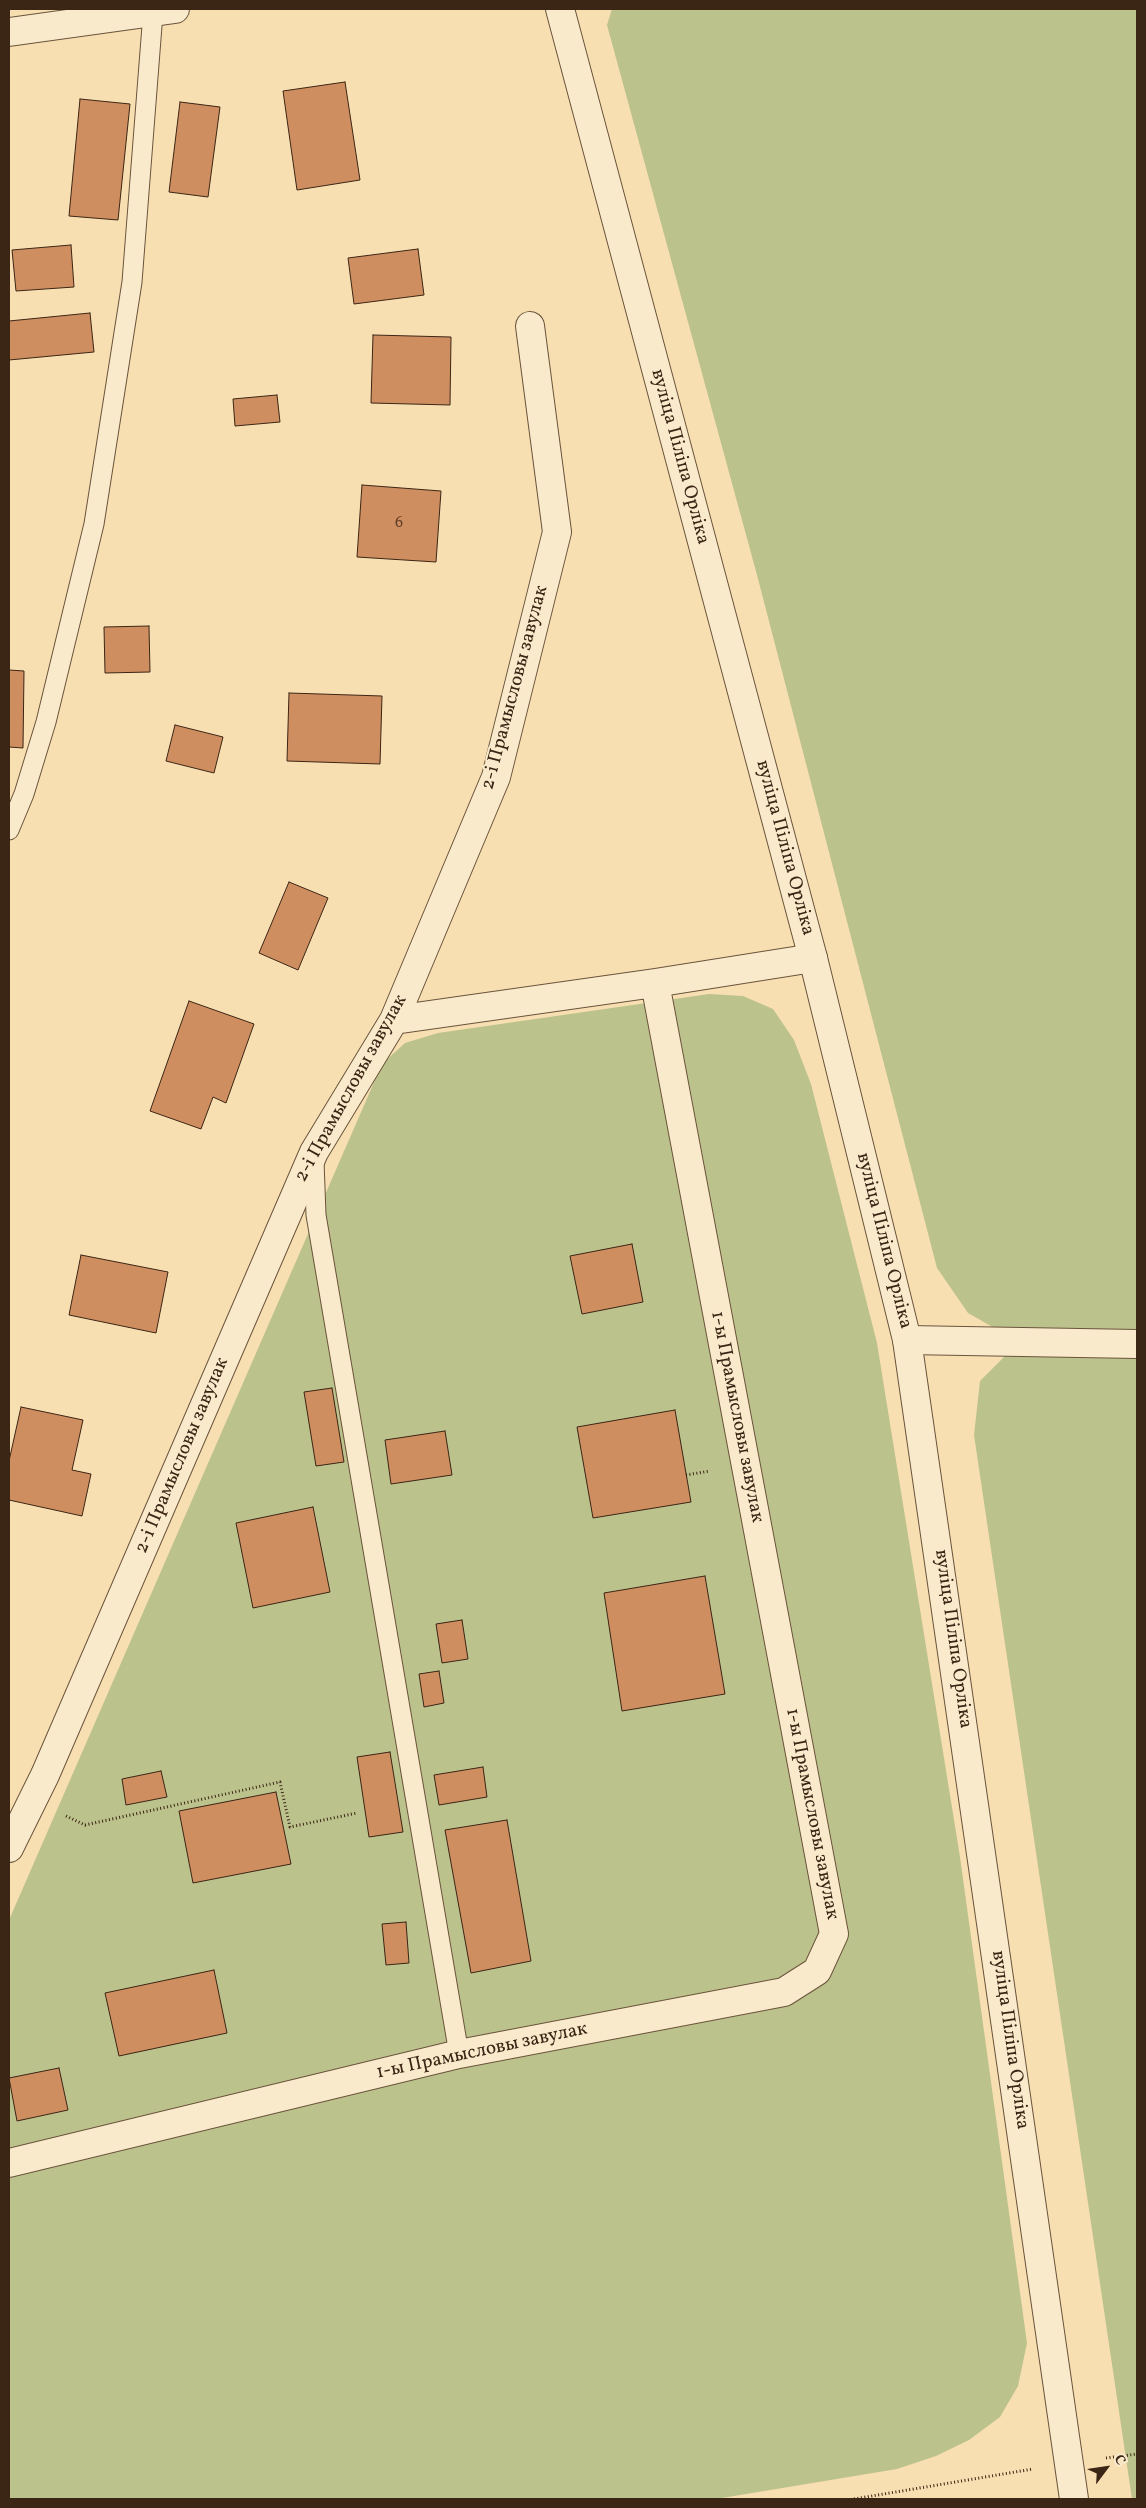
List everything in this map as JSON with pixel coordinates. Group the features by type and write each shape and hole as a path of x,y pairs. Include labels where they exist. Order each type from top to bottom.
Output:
{"street":[{"name":"вуліца Піліпа Орліка","path":"560,9 813,958 908,1340 1074,2499"},
{"path":"9,32 164,11"},
{"name":"2-і Прамысловы завулак","path":"9,1848 45,1775 314,1152 394,1020 496,777 557,532 530,326"},
{"path":"394,1020 655,983 813,958"},
{"name":"1-ы Прамысловы завулак","path":"9,2163 459,2054 784,1992 818,1971 834,1934 655,983"},
{"path":"908,1340 1137,1344"}],"lane":[{"path":"9,830 24,794 46,722 94,524 132,282 164,11"},
{"path":"314,1152 316,1216 459,2054"}],"path":[{"path":"63,1815 85,1825 280,1782 290,1826 357,1813"},
{"path":"854,2499 1069,2462 1137,2454"}],"green space":[{"path":"612,9 1137,9 1137,2499 1132,2499 974,1435 980,1381 1019,1342 968,1313 937,1268 757,575 607,25"},
{"path":"709,994 743,996 773,1009 794,1040 811,1084 877,1343 960,1857 1027,2343 1018,2386 1000,2417 969,2440 936,2456 897,2469 716,2499 9,2499 9,1920 382,1064 405,1043 438,1033"}],"building":[{"path":"345,82 360,180 297,190 283,91"},
{"path":"80,99 130,104 118,220 69,216"},
{"path":"180,102 220,107 208,197 169,192"},
{"path":"71,245 74,287 16,291 12,250"},
{"path":"418,249 424,295 354,304 348,258"},
{"path":"90,313 94,352 9,360 9,321"},
{"path":"373,335 451,337 450,405 371,403"},
{"path":"277,395 280,422 235,426 233,399"},
{"path":"362,485 441,491 436,562 357,557"},
{"path":"149,626 150,672 105,673 104,627"},
{"path":"9,670 24,671 23,748 9,747"},
{"path":"289,693 382,696 380,764 287,761"},
{"path":"175,725 223,737 214,773 166,761"},
{"path":"289,882 328,898 298,970 259,953"},
{"path":"189,1001 254,1024 226,1103 213,1097 201,1129 150,1111"},
{"path":"632,1244 643,1302 582,1314 570,1256"},
{"path":"81,1255 168,1272 156,1333 69,1315"},
{"path":"332,1388 344,1462 316,1466 304,1392"},
{"path":"21,1407 83,1420 72,1470 91,1474 82,1516 9,1500 9,1461"},
{"path":"675,1410 691,1502 593,1518 577,1427"},
{"path":"445,1431 452,1475 391,1484 385,1440"},
{"path":"313,1507 330,1592 253,1608 236,1523"},
{"path":"705,1576 725,1694 622,1711 604,1593"},
{"path":"462,1620 468,1659 442,1663 436,1624"},
{"path":"439,1671 444,1703 424,1707 419,1674"},
{"path":"390,1752 403,1832 369,1837 357,1757"},
{"path":"483,1767 487,1797 439,1805 434,1775"},
{"path":"161,1771 167,1797 126,1805 122,1779"},
{"path":"276,1792 291,1864 193,1883 179,1811"},
{"path":"507,1820 531,1961 471,1973 445,1830"},
{"path":"406,1922 409,1963 386,1965 382,1924"},
{"path":"214,1970 227,2033 119,2056 105,1993"},
{"path":"59,2068 68,2110 17,2121 9,2078"}]}
